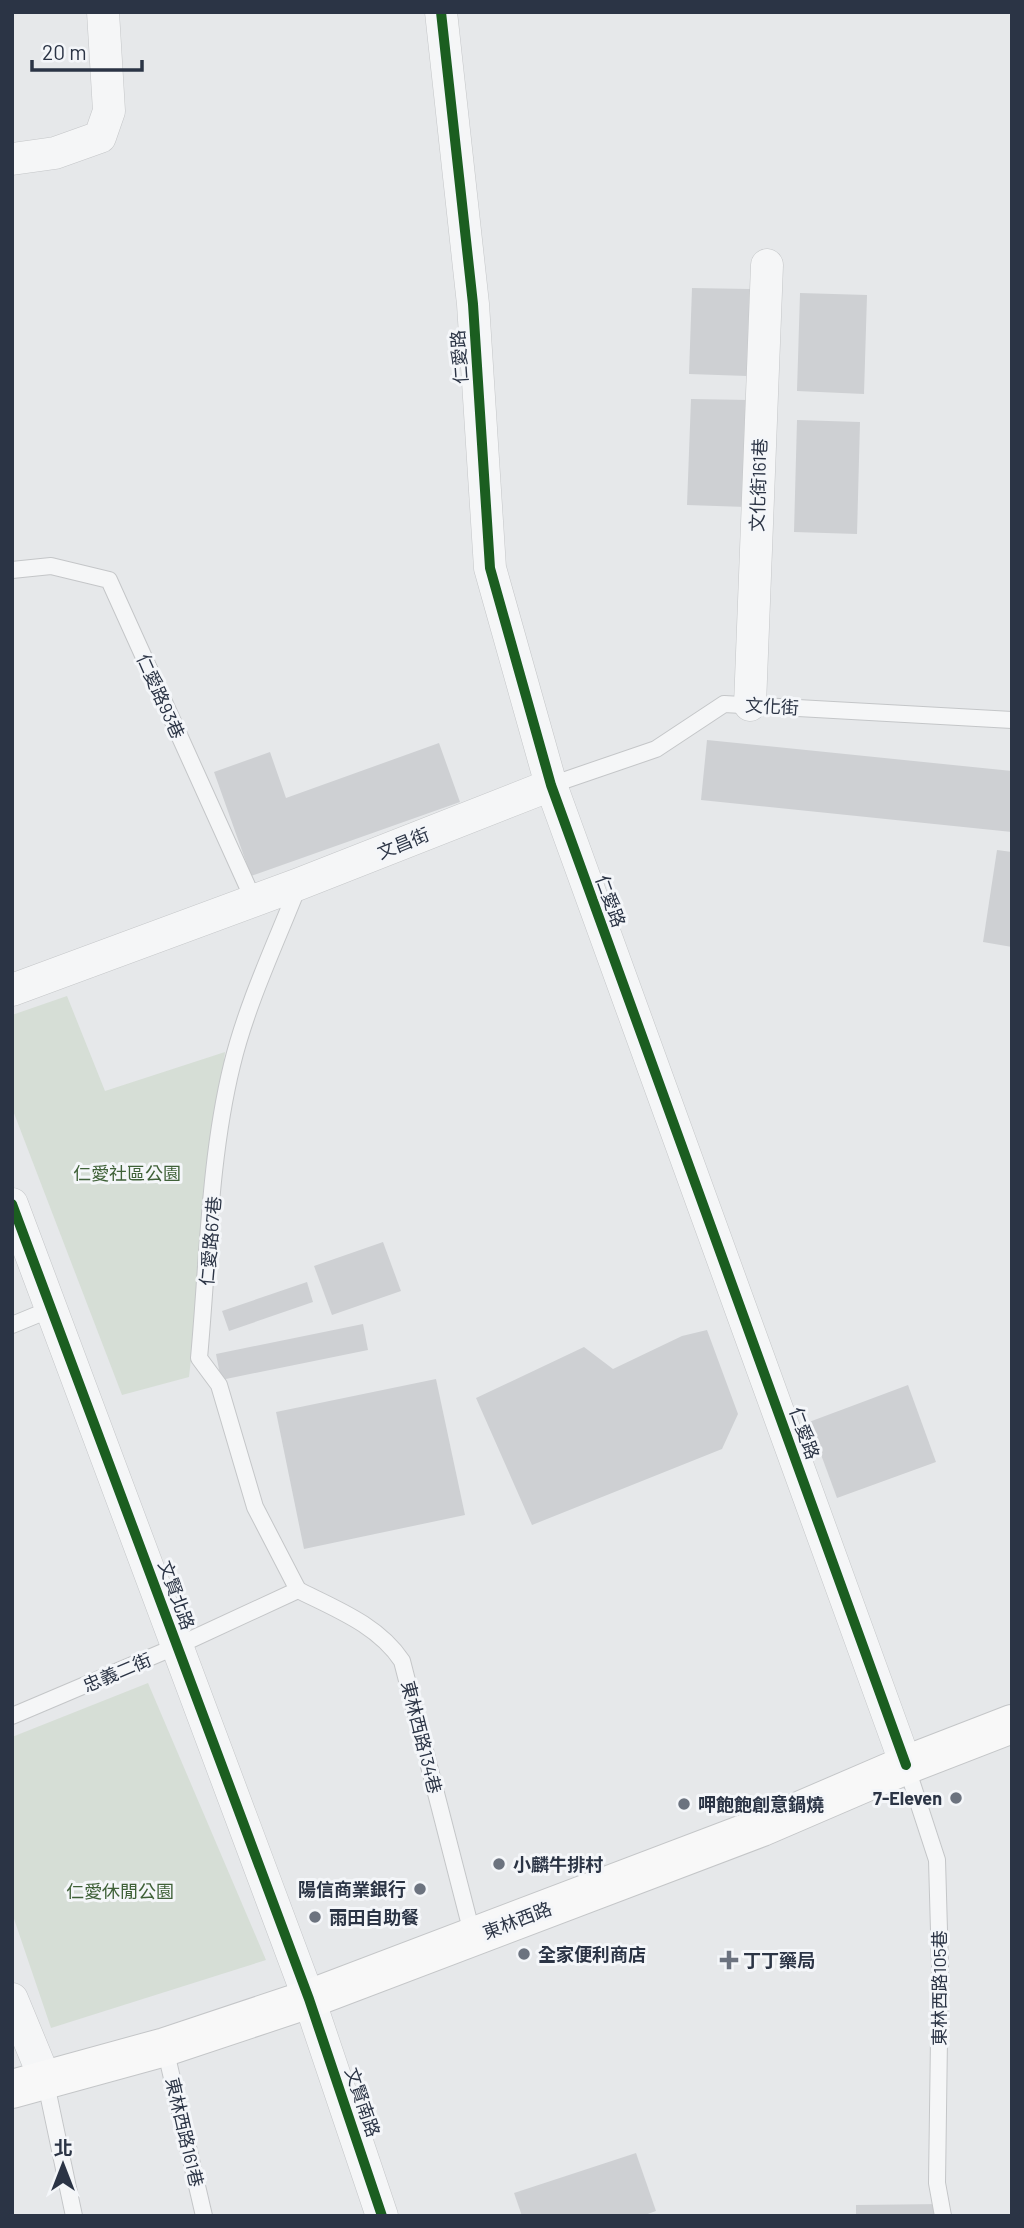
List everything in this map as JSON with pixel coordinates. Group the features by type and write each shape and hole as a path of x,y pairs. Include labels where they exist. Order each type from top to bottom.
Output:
{"street":[{"path":"12,159 55,153 100,137 109,111 103,12"},
{"name":"仁愛路","path":"441,12 473,303 490,568 551,785 906,1765"},
{"name":"文化街161巷","path":"750,705 767,265"},
{"name":"文昌街","path":"254,901 551,785"},
{"path":"12,990 254,901"},
{"name":"文賢北路","path":"12,1204 309,1999"},
{"name":"東林西路","path":"29,2084 165,2048 309,1999 762,1827 906,1765 1012,1724"},
{"path":"12,1999 29,2084"},
{"name":"文賢南路","path":"309,1999 383,2216"}],"lane":[{"name":"仁愛路93巷","path":"12,570 51,566 109,580 254,901"},
{"name":"文化街","path":"551,785 656,749 724,704 1012,719"},
{"name":"仁愛路67巷","path":"298,1590 255,1507 219,1385 199,1358 220,1131 232,1065 246,1019 299,884"},
{"path":"12,1325 51,1309"},
{"name":"忠義二街","path":"12,1716 177,1646 298,1590"},
{"name":"東林西路134巷","path":"298,1590 357,1620 390,1644 402,1661 472,1937"},
{"name":"東林西路105巷","path":"906,1765 937,1860 940,1966 937,2183 943,2216"},
{"name":"東林西路161巷","path":"165,2048 204,2216"},
{"path":"29,2084 74,2216"}],"green space":[{"name":"仁愛社區公園","path":"67,996 105,1091 225,1052 189,1377 122,1395 12,1108 12,1015"},
{"name":"仁愛休閒公園","path":"148,1683 266,1960 51,2028 12,1913 12,1737"}],"building":[{"path":"692,288 750,289 747,376 689,374"},
{"path":"800,293 867,295 864,394 797,391"},
{"path":"691,399 750,400 746,507 687,505"},
{"path":"797,420 860,422 857,534 794,532"},
{"path":"707,740 1012,771 1012,832 701,800"},
{"path":"439,743 460,802 251,876 214,772 270,752 286,798"},
{"path":"997,850 1012,852 1012,947 983,942"},
{"path":"383,1242 401,1291 332,1315 314,1266"},
{"path":"307,1282 313,1302 229,1331 222,1311"},
{"path":"363,1324 368,1350 221,1380 216,1354"},
{"path":"707,1330 738,1414 722,1449 532,1525 476,1398 584,1347 613,1369 682,1336"},
{"path":"436,1379 465,1515 304,1549 276,1412"},
{"path":"908,1385 936,1462 837,1498 809,1422"},
{"path":"636,2153 656,2211 642,2216 522,2216 514,2193"},
{"path":"942,2204 942,2216 856,2216 856,2205"}],"cycle path":[{"path":"441,12 473,304 490,568 551,785 906,1765"},
{"path":"12,1204 309,1999 382,2216"}],"place":[{"name":"7-Eleven","path":"956,1798"},
{"name":"呷飽飽創意鍋燒","path":"684,1804"},
{"name":"小麟牛排村","path":"499,1864"},
{"name":"陽信商業銀行","path":"420,1889"},
{"name":"雨田自助餐","path":"315,1917"},
{"name":"全家便利商店","path":"524,1954"},
{"name":"丁丁藥局","path":"729,1960"}]}
